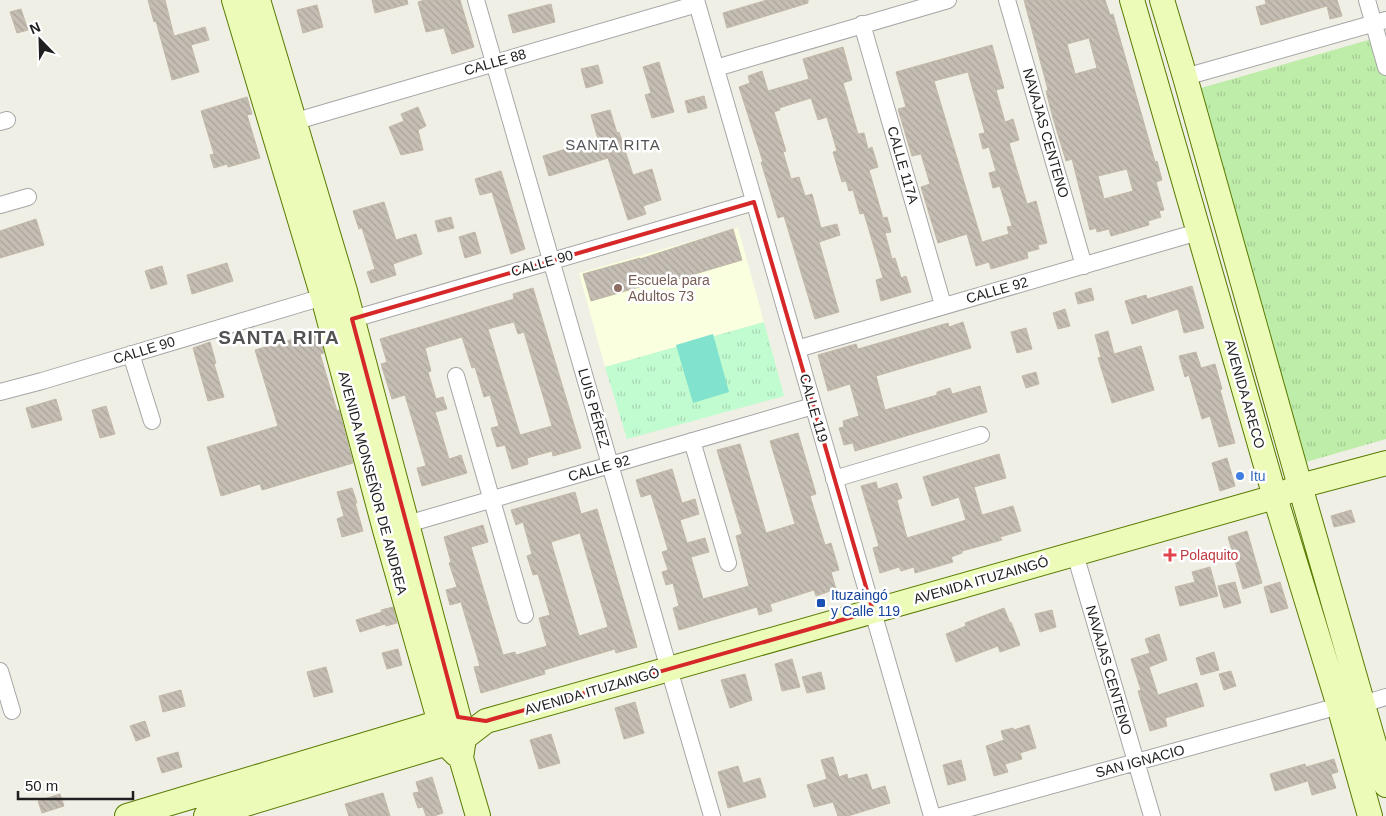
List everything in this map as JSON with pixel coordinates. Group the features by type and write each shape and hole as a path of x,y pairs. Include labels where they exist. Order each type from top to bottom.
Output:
{"main road":[{"name":"AVENIDA MONSEÑOR DE ANDREA","path":"234,0 334,294"},
{"name":"AVENIDA MONSEÑOR DE ANDREA","path":"258,0 293,122 334,294 407,524 454,736"},
{"name":"AVENIDA ARECO","path":"1132,0 1275,497 1339,706 1370,816"},
{"name":"AVENIDA ARECO","path":"1162,0 1386,786"},
{"name":"AVENIDA MONSEÑOR DE ANDREA","path":"342,322 385,530 454,736 478,816"},
{"name":"AVENIDA ITUZAINGÓ","path":"1302,492 1386,463"},
{"name":"AVENIDA ITUZAINGÓ","path":"206,816 454,736 486,721 1275,497 1386,474"},
{"name":"AVENIDA ITUZAINGÓ","path":"127,816 454,736"}],"street":[{"name":"LUIS PÉREZ","path":"476,0 712,816"},
{"path":"716,68 948,0"},
{"name":"NAVAJAS CENTENO","path":"1007,0 1084,266"},
{"path":"1367,0 1380,22 1386,67"},
{"name":"CALLE 88","path":"293,122 697,2"},
{"name":"CALLE 119","path":"697,2 932,816"},
{"path":"1185,77 1380,22"},
{"name":"CALLE 117A","path":"862,24 943,306"},
{"path":"0,205 28,197"},
{"name":"CALLE 90","path":"342,322 754,202"},
{"name":"CALLE 92","path":"797,349 1198,232"},
{"name":"CALLE 90","path":"0,392 334,294"},
{"path":"130,354 152,421"},
{"path":"456,376 525,615"},
{"name":"CALLE 92","path":"385,530 813,406"},
{"path":"834,479 981,435"},
{"path":"692,441 728,563"},
{"name":"NAVAJAS CENTENO","path":"1075,554 1152,816"},
{"path":"0,672 12,711"},
{"path":"1363,704 1386,697"},
{"name":"SAN IGNACIO","path":"941,816 1339,706"}],"highlighted area":[{"path":"754,202 873,611 486,721 458,717 352,319"}],"shaded area":[{"path":"738,228 764,322 605,367 579,273"},
{"path":"713,334 729,392 693,403 676,345"}],"green space":[{"path":"1386,35 1386,439 1306,462 1201,88"},
{"path":"764,322 784,396 627,439 605,367"}],"building":[{"path":"148,0 165,0 174,36 205,27 209,40 191,45 199,72 172,80 156,21 154,22"},
{"path":"372,0 407,0 408,4 375,13"},
{"path":"425,0 460,0 474,47 452,54 444,28 426,32 418,2"},
{"path":"767,0 808,0 808,3 727,28 723,13"},
{"path":"1024,0 1105,0 1110,15 1113,14 1155,162 1157,161 1162,180 1156,182 1164,210 1159,211 1161,217 1148,221 1149,225 1111,236 1109,229 1097,232 1096,228 1090,230 1072,159 1066,161 1053,118 1046,91 1048,90","holes":["1089,38 1097,68 1075,74 1067,44","1127,169 1133,191 1104,199 1098,176"]},
{"path":"1265,0 1337,0 1342,16 1330,19 1327,6 1261,25 1256,7 1266,4"},
{"path":"551,4 555,22 513,33 508,15"},
{"path":"317,5 323,27 303,33 297,10"},
{"path":"21,9 28,30 17,33 10,12"},
{"path":"992,45 1004,88 996,90 1005,122 1013,119 1019,140 1009,143 1027,204 1036,201 1047,243 1038,245 1039,249 1027,252 1028,258 991,269 989,262 976,266 967,234 938,243 921,187 930,184 921,154 912,156 898,109 906,107 896,72","holes":["968,72 985,133 979,134 983,149 989,147 996,171 989,173 993,188 1000,186 1012,226 1007,227 1009,234 982,242 934,81"]},
{"path":"843,47 852,80 843,83 858,134 864,133 868,149 872,147 878,167 869,170 883,218 887,217 891,232 885,233 892,259 895,258 901,278 906,276 911,292 881,301 876,280 883,278 864,213 860,214 853,190 849,191 846,181 842,182 833,152 837,151 827,117 818,120 811,98 779,108 780,110 774,112 786,151 783,152 791,179 799,177 805,196 812,194 821,228 837,224 840,235 819,242 839,312 815,319 784,216 778,218 761,162 763,162 739,87 750,83 748,76 762,71 768,91 809,79 803,59"},
{"path":"659,62 674,112 652,118 645,95 651,93 643,67"},
{"path":"598,65 603,83 586,88 581,69"},
{"path":"704,96 707,108 688,113 685,101"},
{"path":"247,97 252,114 247,115 260,158 228,167 227,164 214,168 210,155 214,154 201,111"},
{"path":"418,107 426,126 418,130 423,150 401,155 389,127 404,121 401,114"},
{"path":"610,110 633,175 652,169 661,200 643,206 646,214 628,220 608,158 549,176 543,156 598,139 591,115"},
{"path":"501,171 525,249 511,254 492,192 480,195 475,179"},
{"path":"384,202 396,240 416,234 422,254 393,264 396,275 371,283 367,272 375,269 362,228 359,229 353,211"},
{"path":"451,217 454,228 438,232 435,221"},
{"path":"36,219 44,245 0,258 0,231"},
{"path":"733,229 742,260 668,282 667,279 591,301 583,274 640,259"},
{"path":"475,232 481,253 465,258 459,237"},
{"path":"227,263 233,281 192,294 187,275"},
{"path":"162,266 167,284 151,289 145,271"},
{"path":"1192,286 1204,328 1184,333 1178,309 1132,324 1125,301 1146,295 1147,299"},
{"path":"533,288 581,448 553,456 552,451 527,458 528,464 512,469 505,445 497,447 491,428 499,426 490,395 484,397 475,367 472,368 462,337 425,348 431,371 428,372 436,399 443,397 447,409 435,412 449,459 461,455 467,473 422,486 417,468 426,466 405,395 392,399 381,364 387,362 380,339 514,299 513,294","holes":["514,322 518,334 524,332 552,426 520,435 488,329"]},
{"path":"1091,288 1094,300 1078,304 1075,293"},
{"path":"1065,309 1070,326 1058,329 1053,313"},
{"path":"963,322 971,348 876,376 885,410 937,395 937,392 950,388 952,394 980,386 987,412 855,451 853,443 844,445 839,428 844,427 843,421 859,416 850,384 828,391 818,355 856,344 858,349 948,323 949,327"},
{"path":"1026,328 1032,349 1017,353 1011,332"},
{"path":"1108,331 1114,354 1141,346 1154,390 1112,403 1098,358 1101,357 1095,335"},
{"path":"318,332 324,353 320,354 337,411 339,410 353,463 262,490 260,484 221,496 207,447 278,426 255,350"},
{"path":"210,342 216,363 214,364 224,397 208,401 193,348"},
{"path":"1196,352 1201,368 1215,364 1222,389 1220,390 1235,443 1219,447 1210,416 1202,419 1189,375 1185,377 1179,356"},
{"path":"1036,372 1039,384 1026,388 1022,376"},
{"path":"56,399 62,420 32,428 26,408"},
{"path":"106,406 115,434 100,438 92,410"},
{"path":"798,433 816,494 810,496 825,545 831,543 839,570 831,572 836,589 816,596 814,590 770,604 772,611 759,615 757,607 679,630 673,608 679,606 673,583 666,585 662,572 668,570 662,552 668,550 651,494 641,497 636,480 672,469 682,503 695,499 699,514 680,520 687,543 705,538 709,552 691,557 703,599 749,586 736,536 742,534 717,450 740,444 766,533 795,524 770,441"},
{"path":"999,454 1006,478 974,487 982,515 1013,506 1021,531 1000,537 1002,540 962,551 962,553 951,557 953,562 915,573 914,567 901,571 899,567 880,573 873,548 879,546 861,486 876,482 878,489 897,483 902,498 897,500 907,538 966,520 959,497 932,506 923,477"},
{"path":"1227,458 1235,486 1220,491 1212,463"},
{"path":"352,488 363,531 342,537 337,519 344,516 337,492"},
{"path":"575,492 581,514 597,509 637,647 616,653 615,649 544,670 545,674 481,693 474,667 480,666 461,602 450,605 446,590 457,587 449,563 451,562 444,537 483,525 488,542 471,547 503,655 515,652 516,655 547,646 539,618 550,615 538,574 533,575 527,556 532,554 523,522 516,525 511,510","holes":["580,533 608,627 579,636 551,542"]},
{"path":"1351,510 1355,522 1334,527 1331,516"},
{"path":"1247,531 1262,583 1243,589 1228,537"},
{"path":"1210,567 1218,596 1180,606 1175,587 1195,582 1192,572"},
{"path":"1235,582 1241,603 1224,608 1218,586"},
{"path":"1280,582 1288,608 1271,613 1264,587"},
{"path":"393,607 397,623 386,626 385,624 360,632 356,620"},
{"path":"1004,608 1020,645 1000,652 998,646 956,662 946,634 966,626 965,623"},
{"path":"1052,610 1056,627 1040,632 1035,614"},
{"path":"1159,634 1167,660 1149,667 1158,695 1197,683 1204,706 1165,718 1167,726 1150,731 1138,691 1141,690 1131,659 1150,653 1145,639"},
{"path":"398,649 402,665 387,669 382,653"},
{"path":"1214,652 1219,670 1201,675 1196,658"},
{"path":"792,659 800,687 782,691 775,664"},
{"path":"326,667 333,692 314,697 307,672"},
{"path":"1231,671 1236,686 1224,690 1219,674"},
{"path":"821,672 825,689 807,693 802,677"},
{"path":"745,674 752,700 730,708 721,680"},
{"path":"181,690 185,706 163,712 159,696"},
{"path":"635,702 644,733 624,739 615,708"},
{"path":"145,721 150,736 136,741 130,726"},
{"path":"1029,725 1036,748 1020,753 1022,759 1005,764 1008,772 994,776 986,746 1004,740 1001,731 1013,728 1014,730"},
{"path":"551,734 560,763 539,769 530,740"},
{"path":"178,752 182,767 162,773 157,758"},
{"path":"833,757 839,777 847,774 848,779 867,774 872,790 885,786 890,803 848,816 838,816 833,802 814,807 807,785 827,779 821,760"},
{"path":"1334,759 1338,772 1331,774 1336,788 1312,795 1308,781 1275,791 1270,774 1305,764 1306,767"},
{"path":"961,760 966,780 948,785 943,765"},
{"path":"738,766 743,783 760,778 766,797 728,808 718,772"},
{"path":"432,777 443,813 426,816 423,807 418,808 413,793 419,792 416,782"},
{"path":"383,793 390,816 349,816 345,804"},
{"path":"60,794 64,806 42,813 38,801"}],"place":[{"name":"Escuela para Adultos 73","path":"618,288"},
{"name":"Itu","path":"1240,476"},
{"name":"Polaquito","path":"1170,555"},
{"name":"Ituzaingó y Calle 119","path":"821,603"}],"district":[{"name":"SANTA RITA","path":"613,144"},
{"name":"SANTA RITA","path":"279,337"}]}
